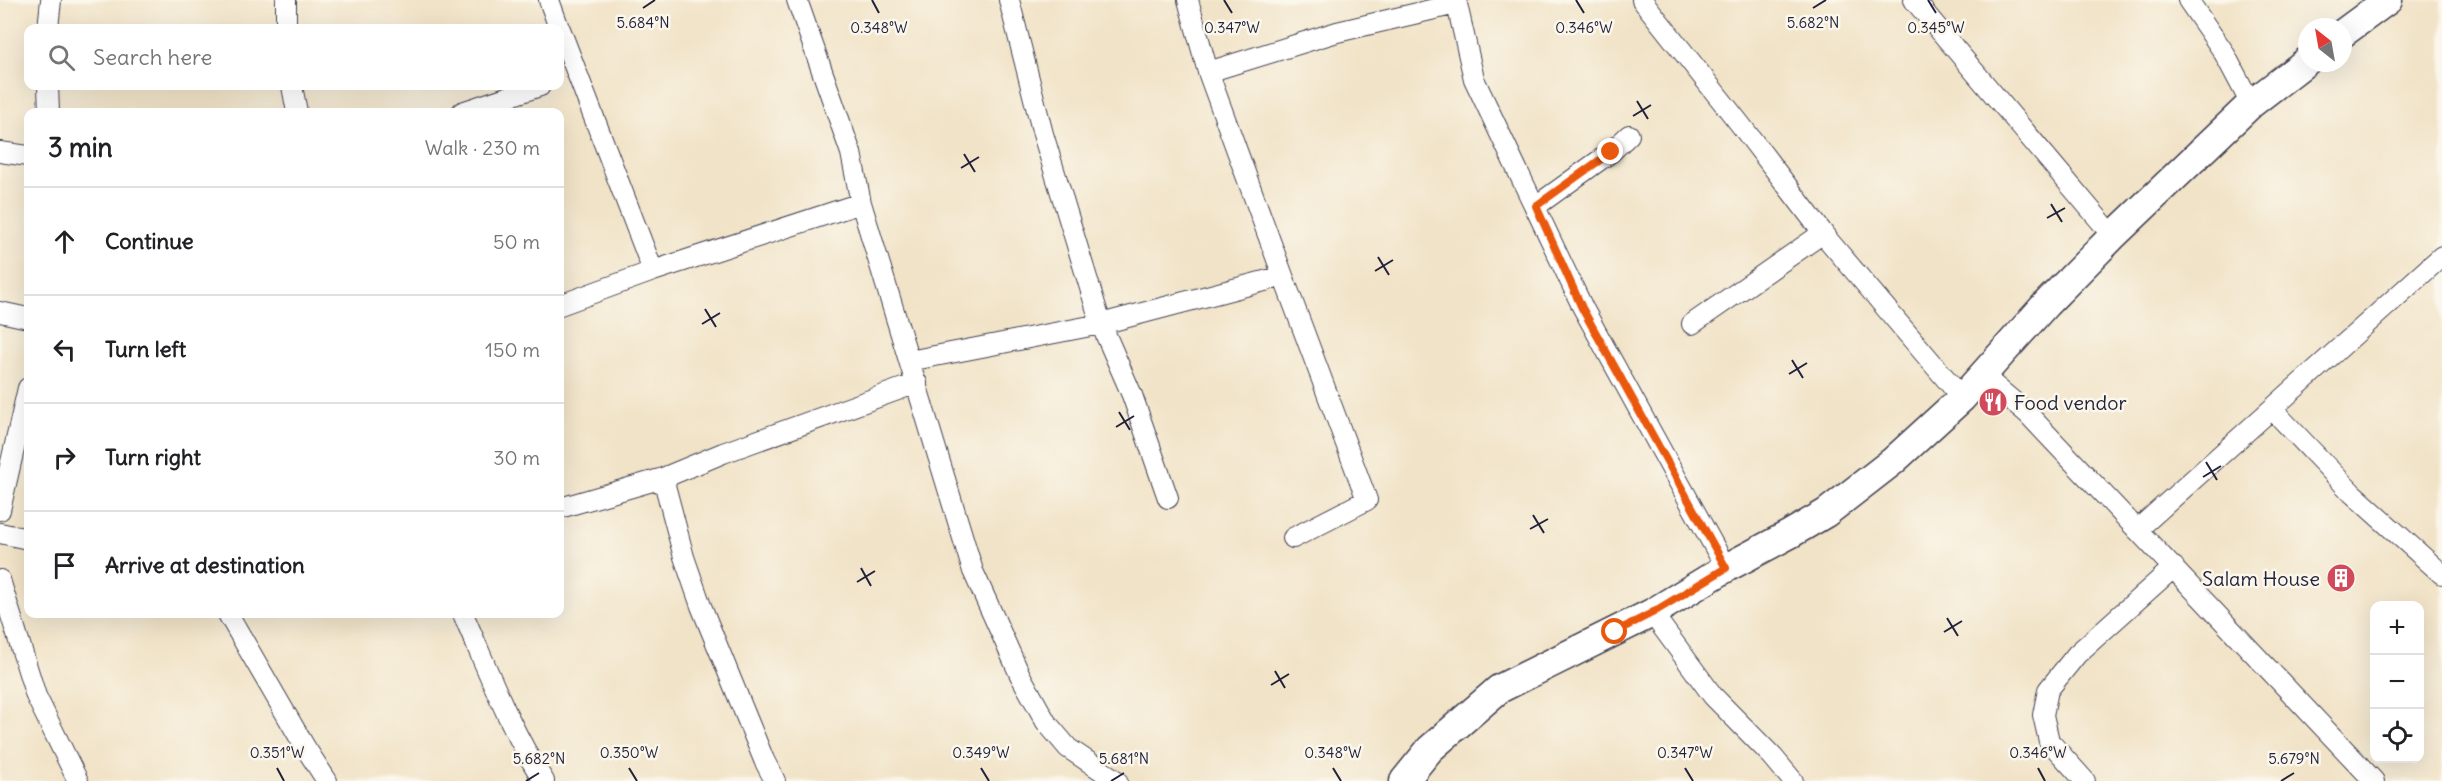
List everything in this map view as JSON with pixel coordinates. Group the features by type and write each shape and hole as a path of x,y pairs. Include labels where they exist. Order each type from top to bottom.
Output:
{"main road":[{"path":"2352,26 2388,0"},
{"path":"1404,781 1430,749 1498,689 1652,613 1726,568 1826,513 1893,461 1962,398 2046,304 2113,236 2251,104 2298,68"}],"street":[{"path":"48,24 51,0"},
{"path":"286,0 286,24"},
{"path":"549,0 557,24"},
{"path":"797,0 851,153 861,203 973,571 1020,675 1046,722 1068,748 1117,781"},
{"path":"1009,0 1043,134 1101,324 1132,395 1168,498"},
{"path":"1188,0 1208,72 1367,500 1293,538"},
{"path":"1642,0 1823,232 1962,398"},
{"path":"1914,0 2113,236"},
{"path":"2188,0 2223,51 2251,104"},
{"path":"1208,72 1338,33 1456,2 1474,79 1536,206 1582,308 1726,568"},
{"path":"564,55 568,76 653,271"},
{"path":"48,90 49,108"},
{"path":"293,90 296,108"},
{"path":"474,108 528,90"},
{"path":"1536,206 1611,152 1629,135"},
{"path":"0,152 24,155"},
{"path":"564,304 653,271 861,203"},
{"path":"1692,324 1823,232"},
{"path":"2137,530 2442,256"},
{"path":"909,361 1101,324 1283,276"},
{"path":"0,312 24,317"},
{"path":"1983,376 2027,413 2374,781"},
{"path":"564,506 663,478 723,453 917,383"},
{"path":"0,510 24,405"},
{"path":"2273,410 2352,493 2441,570"},
{"path":"663,478 684,556 701,606 769,779"},
{"path":"0,533 24,538"},
{"path":"2085,781 2049,741 2043,715 2048,690 2077,654 2174,567"},
{"path":"0,580 36,696 78,781"},
{"path":"1652,613 1713,696 1773,757 1793,781"},
{"path":"230,618 327,781"},
{"path":"465,618 503,704 544,781"}],"place":[{"name":"Food vendor","path":"1993,402"},
{"name":"Salam House","path":"2341,578"}],"route":[{"path":"1611,152 1536,206 1582,308 1726,568 1652,613 1615,632"}]}
